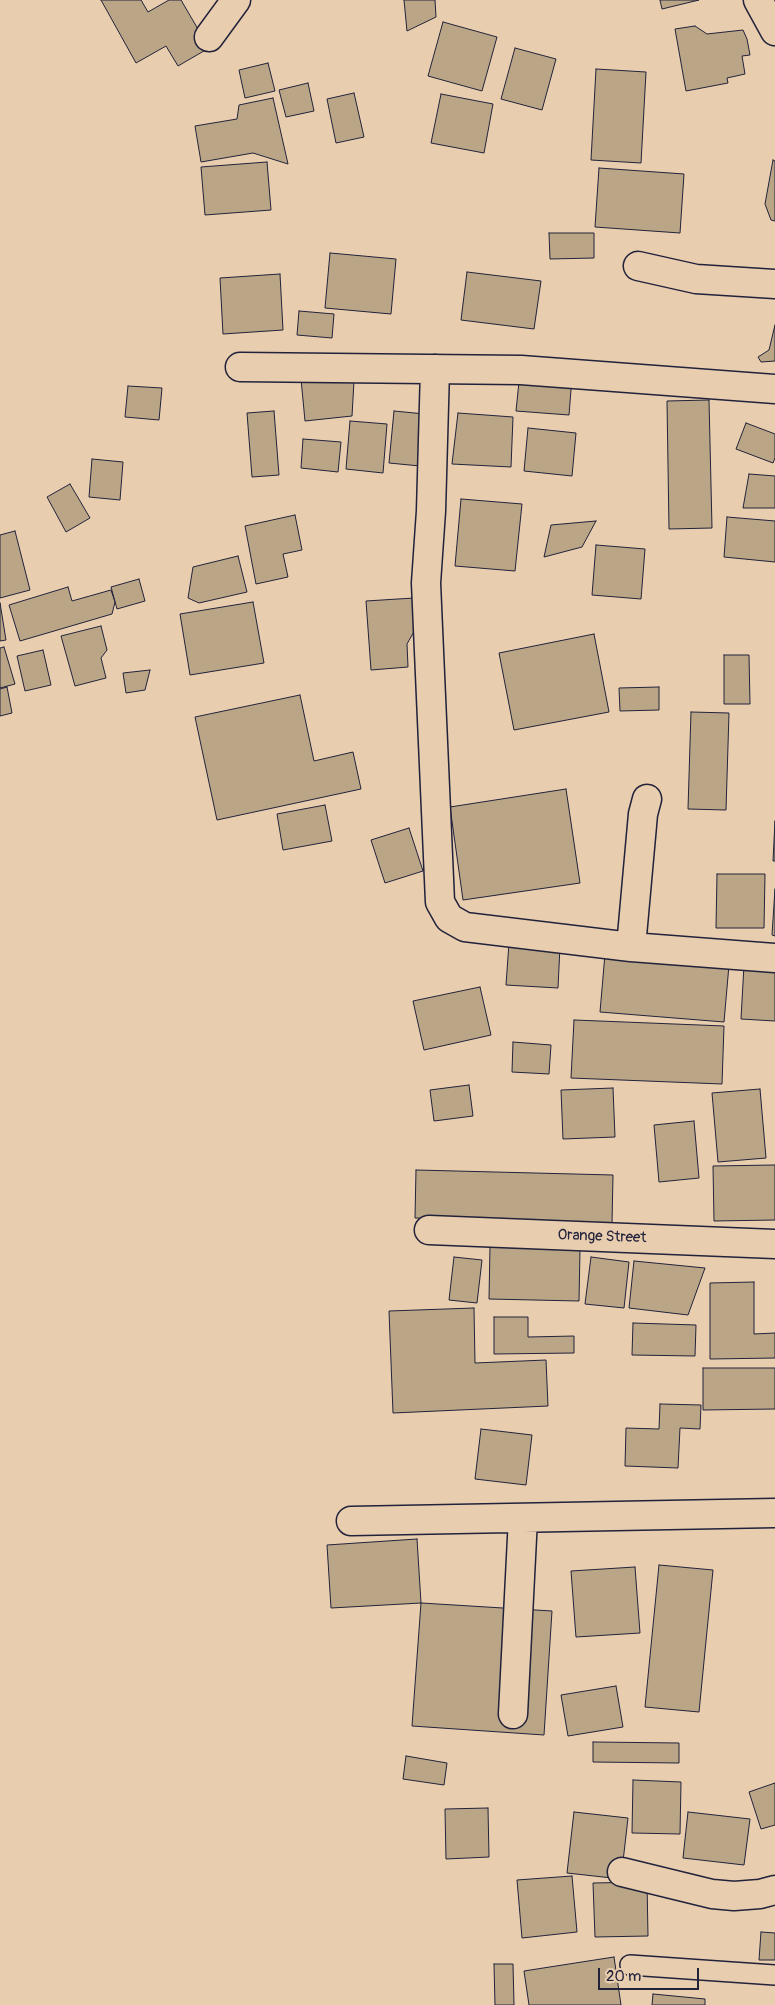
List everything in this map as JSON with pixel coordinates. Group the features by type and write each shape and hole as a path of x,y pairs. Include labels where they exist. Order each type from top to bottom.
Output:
{"street":[{"path":"209,37 236,0"},
{"path":"758,0 775,30"},
{"path":"638,266 696,279 775,284"},
{"path":"240,367 521,370 775,389"},
{"path":"435,370 432,511 426,583 440,902 449,918 465,927 631,947 775,958"},
{"path":"631,947 642,814 647,799"},
{"name":"Orange Street","path":"429,1230 775,1244"},
{"path":"351,1521 775,1513"},
{"path":"513,1714 523,1518"},
{"path":"622,1872 712,1894 734,1896 760,1894 775,1890"}],"lane":[{"path":"630,1965 775,1975"}],"building":[{"path":"101,0 141,0 148,12 169,0 181,0 209,48 178,66 166,46 136,63"},
{"path":"404,0 435,0 436,17 407,31"},
{"path":"660,0 699,0 662,9"},
{"path":"443,22 497,37 482,91 428,76"},
{"path":"695,26 707,34 743,30 750,55 742,56 745,74 727,78 728,83 686,91 675,29"},
{"path":"515,48 556,59 542,110 501,99"},
{"path":"268,63 275,91 245,98 239,70"},
{"path":"596,69 646,72 641,163 591,160"},
{"path":"308,83 314,111 286,117 279,90"},
{"path":"354,93 364,137 336,143 327,99"},
{"path":"441,94 493,104 484,153 431,143"},
{"path":"273,98 288,164 253,153 201,162 195,126 237,119 239,105"},
{"path":"773,160 775,161 775,221 771,220 765,204"},
{"path":"267,162 271,210 205,215 201,167"},
{"path":"599,168 684,174 680,233 595,227"},
{"path":"549,233 594,233 594,258 550,259"},
{"path":"330,253 396,259 391,314 325,308"},
{"path":"467,272 541,281 534,329 461,320"},
{"path":"280,274 283,330 223,334 220,278"},
{"path":"299,311 334,314 332,338 297,335"},
{"path":"775,325 775,361 761,362 758,357 769,350"},
{"path":"520,372 572,377 569,415 516,411"},
{"path":"301,379 354,381 352,416 305,421"},
{"path":"128,386 162,388 159,420 125,417"},
{"path":"709,400 712,528 669,529 667,401"},
{"path":"274,411 279,475 252,477 247,413"},
{"path":"394,411 425,414 420,466 389,463"},
{"path":"458,413 513,417 511,467 452,464"},
{"path":"350,421 387,424 383,473 346,469"},
{"path":"746,423 775,434 775,458 773,463 736,449"},
{"path":"528,428 576,433 572,476 524,471"},
{"path":"303,439 341,442 338,472 301,468"},
{"path":"92,459 123,462 120,500 89,497"},
{"path":"749,474 775,476 775,508 743,508"},
{"path":"70,484 90,518 66,532 47,497"},
{"path":"461,499 522,504 515,571 455,566"},
{"path":"295,515 302,550 283,554 288,577 256,584 245,526"},
{"path":"727,517 775,521 775,562 724,557"},
{"path":"596,521 582,547 544,557 551,525"},
{"path":"15,531 30,590 0,598 0,535"},
{"path":"596,545 645,549 641,599 592,595"},
{"path":"238,556 247,592 199,603 188,598 193,567"},
{"path":"139,579 145,601 117,609 111,587"},
{"path":"68,587 72,601 111,590 115,602 112,614 20,641 9,605"},
{"path":"414,598 416,628 407,644 408,667 371,670 366,601"},
{"path":"253,602 264,663 190,675 180,614"},
{"path":"0,603 6,640 0,641"},
{"path":"101,626 107,650 101,658 106,678 75,686 61,636"},
{"path":"594,634 609,712 514,730 499,653"},
{"path":"4,647 15,684 0,688 0,648"},
{"path":"43,650 51,685 25,691 17,656"},
{"path":"724,655 749,655 750,704 724,704"},
{"path":"150,670 145,690 126,693 123,673"},
{"path":"7,687 12,713 0,716 0,689"},
{"path":"659,687 659,710 620,711 619,688"},
{"path":"300,695 314,761 353,752 361,789 217,820 195,717"},
{"path":"691,712 729,713 726,810 688,809"},
{"path":"566,789 580,883 463,900 450,807"},
{"path":"325,805 332,841 283,850 277,814"},
{"path":"775,821 775,861 773,861"},
{"path":"409,828 423,871 385,883 371,840"},
{"path":"717,874 765,874 764,928 716,928"},
{"path":"775,889 775,936 772,935"},
{"path":"509,943 560,946 558,988 506,985"},
{"path":"605,954 729,965 724,1022 600,1012"},
{"path":"744,965 775,967 775,1021 741,1019"},
{"path":"480,987 491,1035 424,1050 413,1001"},
{"path":"574,1020 724,1026 722,1084 571,1078"},
{"path":"513,1042 551,1045 549,1074 512,1072"},
{"path":"469,1085 473,1116 434,1121 430,1090"},
{"path":"613,1088 615,1137 563,1139 561,1090"},
{"path":"760,1089 766,1158 718,1162 712,1093"},
{"path":"694,1121 699,1178 659,1182 654,1125"},
{"path":"775,1165 775,1220 714,1221 713,1166"},
{"path":"416,1170 613,1175 612,1223 415,1218"},
{"path":"490,1247 580,1250 579,1301 489,1299"},
{"path":"454,1257 482,1260 477,1303 449,1300"},
{"path":"591,1257 629,1262 624,1308 585,1304"},
{"path":"634,1261 705,1268 688,1315 629,1308"},
{"path":"754,1282 754,1334 775,1333 775,1358 710,1359 710,1283"},
{"path":"474,1308 475,1363 546,1360 548,1406 393,1413 389,1311"},
{"path":"494,1317 528,1317 528,1337 574,1336 574,1353 494,1354"},
{"path":"633,1323 696,1325 695,1356 632,1355"},
{"path":"703,1368 775,1368 775,1409 703,1410"},
{"path":"660,1404 701,1405 700,1429 680,1428 678,1468 625,1466 626,1428 659,1429"},
{"path":"481,1429 532,1435 526,1485 475,1479"},
{"path":"417,1539 421,1603 331,1608 327,1545"},
{"path":"659,1565 713,1570 699,1712 645,1707"},
{"path":"635,1567 640,1633 576,1637 571,1571"},
{"path":"421,1603 552,1611 544,1735 412,1726"},
{"path":"616,1686 623,1727 568,1736 561,1695"},
{"path":"593,1742 679,1743 679,1763 593,1762"},
{"path":"406,1756 447,1763 444,1785 403,1779"},
{"path":"633,1780 681,1782 680,1834 632,1833"},
{"path":"775,1783 775,1825 761,1829 749,1792"},
{"path":"488,1808 489,1857 446,1859 445,1809"},
{"path":"574,1812 628,1818 621,1879 567,1873"},
{"path":"688,1812 750,1819 744,1865 683,1858"},
{"path":"572,1876 577,1932 522,1938 517,1880"},
{"path":"647,1882 648,1936 595,1937 593,1883"},
{"path":"761,1932 775,1933 775,1960 759,1960"},
{"path":"614,1957 621,2005 529,2005 524,1971"},
{"path":"494,1964 513,1964 514,2005 495,2005"},
{"path":"653,1994 705,1999 705,2005 652,2005"}]}
